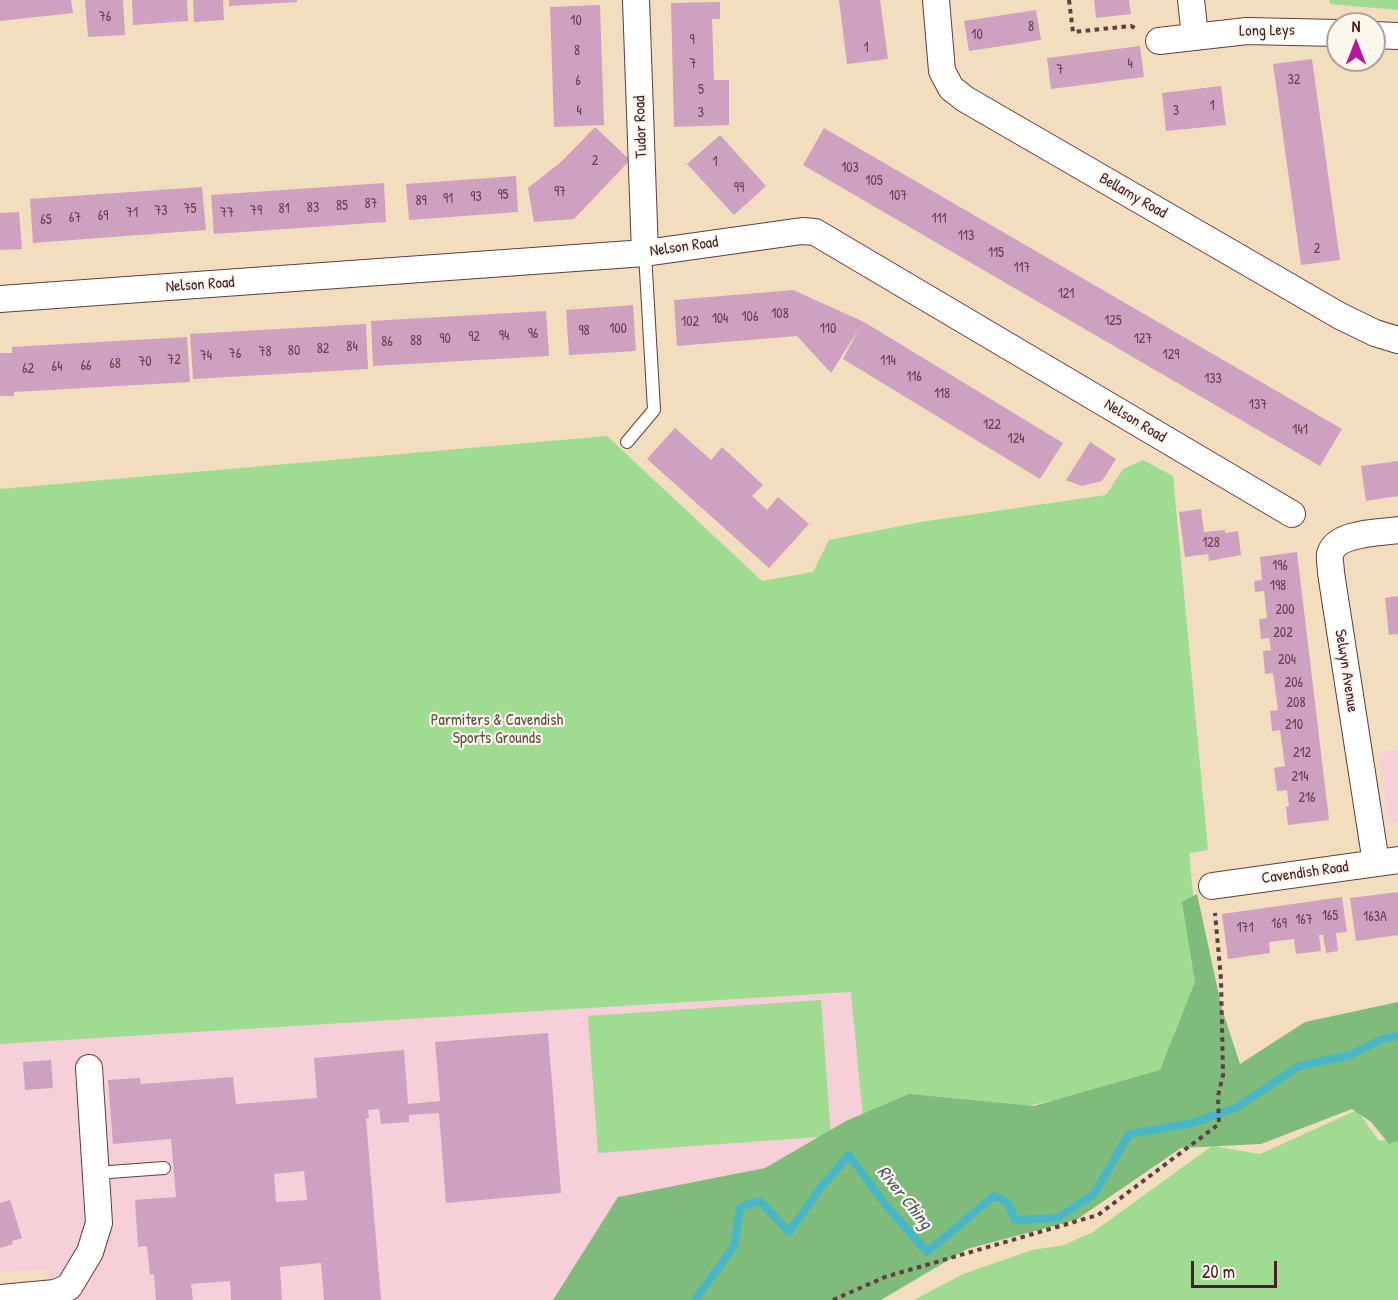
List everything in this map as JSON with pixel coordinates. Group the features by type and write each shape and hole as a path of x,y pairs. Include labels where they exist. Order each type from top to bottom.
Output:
{"street":[{"name":"Tudor Road","path":"636,0 645,253"},
{"name":"Bellamy Road","path":"936,0 942,71 951,88 1340,316 1375,333 1398,340"},
{"path":"1191,0 1195,36"},
{"name":"Long Leys","path":"1159,41 1246,31 1326,33"},
{"name":"Nelson Road","path":"0,299 645,253 802,231 814,232 1292,514"},
{"name":"Selwyn Avenue","path":"1387,861 1331,573 1330,553 1340,541 1353,536 1398,530"},
{"name":"Cavendish Road","path":"1212,886 1387,861"},
{"path":"0,1298 68,1293 90,1252 99,1223 89,1068"}],"lane":[{"path":"627,442 654,410 645,253"},
{"path":"96,1173 164,1168"}],"path":[{"path":"1069,0 1073,32 1131,26 1159,41"},
{"path":"833,1300 885,1277 1098,1215 1219,1124 1218,1096 1223,1075 1221,979 1212,886"}],"shaded area":[{"path":"1398,750 1398,822 1388,823 1379,752"},
{"path":"852,992 865,1140 660,1300 57,1300 47,1269 0,1272 0,1044"}],"green space":[{"path":"1329,0 1398,0 1398,10 1330,4"},
{"name":"Parmiters & Cavendish Sports Grounds","path":"607,436 762,581 813,572 829,540 921,522 1106,495 1123,469 1143,460 1173,476 1208,850 1189,853 1201,975 1160,1078 865,1140 851,992 0,1044 0,489"},
{"path":"1197,894 1222,1009 1240,1064 1305,1022 1398,1002 1398,1141 1389,1144 1371,1122 1352,1109 1261,1144 1181,1148 1076,1220 967,1249 881,1300 553,1300 618,1197 765,1168 846,1121 909,1094 1034,1106 1160,1070 1195,982 1182,902"},
{"path":"821,1000 831,1136 598,1153 588,1016"},
{"path":"1357,1110 1379,1141 1398,1138 1398,1300 914,1300 963,1274 1032,1250 1064,1245 1093,1232 1212,1146 1260,1154"}],"building":[{"path":"0,0 71,0 73,13 0,21"},
{"path":"85,0 123,0 125,35 88,37"},
{"path":"132,0 187,0 188,21 133,25"},
{"path":"193,0 223,0 224,20 194,22"},
{"path":"229,0 297,0 297,2 229,6"},
{"path":"839,0 880,0 888,59 847,64"},
{"path":"1094,0 1129,0 1131,14 1096,18"},
{"path":"720,2 720,19 712,19 714,80 729,80 729,125 674,127 671,3"},
{"path":"600,5 604,125 554,127 550,7"},
{"path":"1036,10 1041,40 969,51 964,21"},
{"path":"1140,46 1144,77 1051,89 1047,58"},
{"path":"1312,59 1340,260 1301,265 1273,64"},
{"path":"1221,86 1226,125 1166,131 1162,93"},
{"path":"595,127 630,160 574,219 534,222 528,188 561,162"},
{"path":"824,128 1342,429 1320,466 803,165"},
{"path":"720,135 766,186 734,215 687,164"},
{"path":"516,176 518,212 409,220 406,184"},
{"path":"384,183 386,222 214,234 211,195"},
{"path":"202,187 206,230 33,243 30,199"},
{"path":"19,212 22,249 0,250 0,213"},
{"path":"793,290 864,322 1063,443 1040,479 843,359 859,329 831,373 797,336 677,346 674,300"},
{"path":"633,305 636,351 569,355 566,310"},
{"path":"546,311 549,356 373,366 371,321"},
{"path":"366,324 368,369 193,379 190,334"},
{"path":"187,337 190,382 14,392 14,396 0,396 0,353 12,353 12,347"},
{"path":"675,428 711,460 722,447 763,485 752,496 767,510 778,497 809,524 769,568 647,459"},
{"path":"1090,442 1116,459 1102,481 1082,486 1066,480"},
{"path":"1398,461 1398,496 1366,501 1361,466"},
{"path":"1201,509 1204,532 1238,531 1241,555 1209,561 1208,554 1185,557 1179,512"},
{"path":"1297,552 1329,820 1288,825 1287,790 1277,791 1274,768 1285,766 1280,730 1272,731 1270,711 1278,710 1273,673 1265,674 1263,651 1271,650 1269,638 1261,639 1259,619 1267,618 1264,591 1255,592 1254,581 1262,580 1260,557"},
{"path":"1398,596 1398,634 1389,635 1385,598"},
{"path":"1398,892 1398,935 1356,941 1350,898"},
{"path":"1342,897 1347,932 1336,933 1338,951 1326,953 1323,935 1319,935 1321,951 1296,954 1294,939 1269,942 1270,953 1228,959 1222,914"},
{"path":"548,1033 561,1193 446,1203 439,1113 409,1115 409,1122 381,1124 379,1109 368,1110 369,1118 366,1119 381,1300 324,1300 321,1263 280,1267 282,1300 231,1300 230,1281 191,1284 193,1300 156,1300 154,1274 150,1275 147,1246 138,1247 135,1200 176,1197 171,1139 113,1144 108,1080 140,1078 141,1084 233,1077 236,1104 317,1098 314,1058 404,1050 408,1104 440,1101 435,1042","holes":["304,1171 307,1200 276,1202 274,1174"]},
{"path":"51,1060 53,1088 25,1090 23,1062"},
{"path":"10,1200 22,1238 0,1248 0,1203"}],"waterway":[{"name":"River Ching","path":"695,1300 734,1246 740,1207 760,1201 789,1232 821,1187 849,1155 885,1204 927,1252 994,1196 1008,1203 1015,1220 1057,1218 1094,1194 1129,1134 1193,1123 1237,1107 1299,1066 1350,1055 1382,1039 1398,1036"}]}
